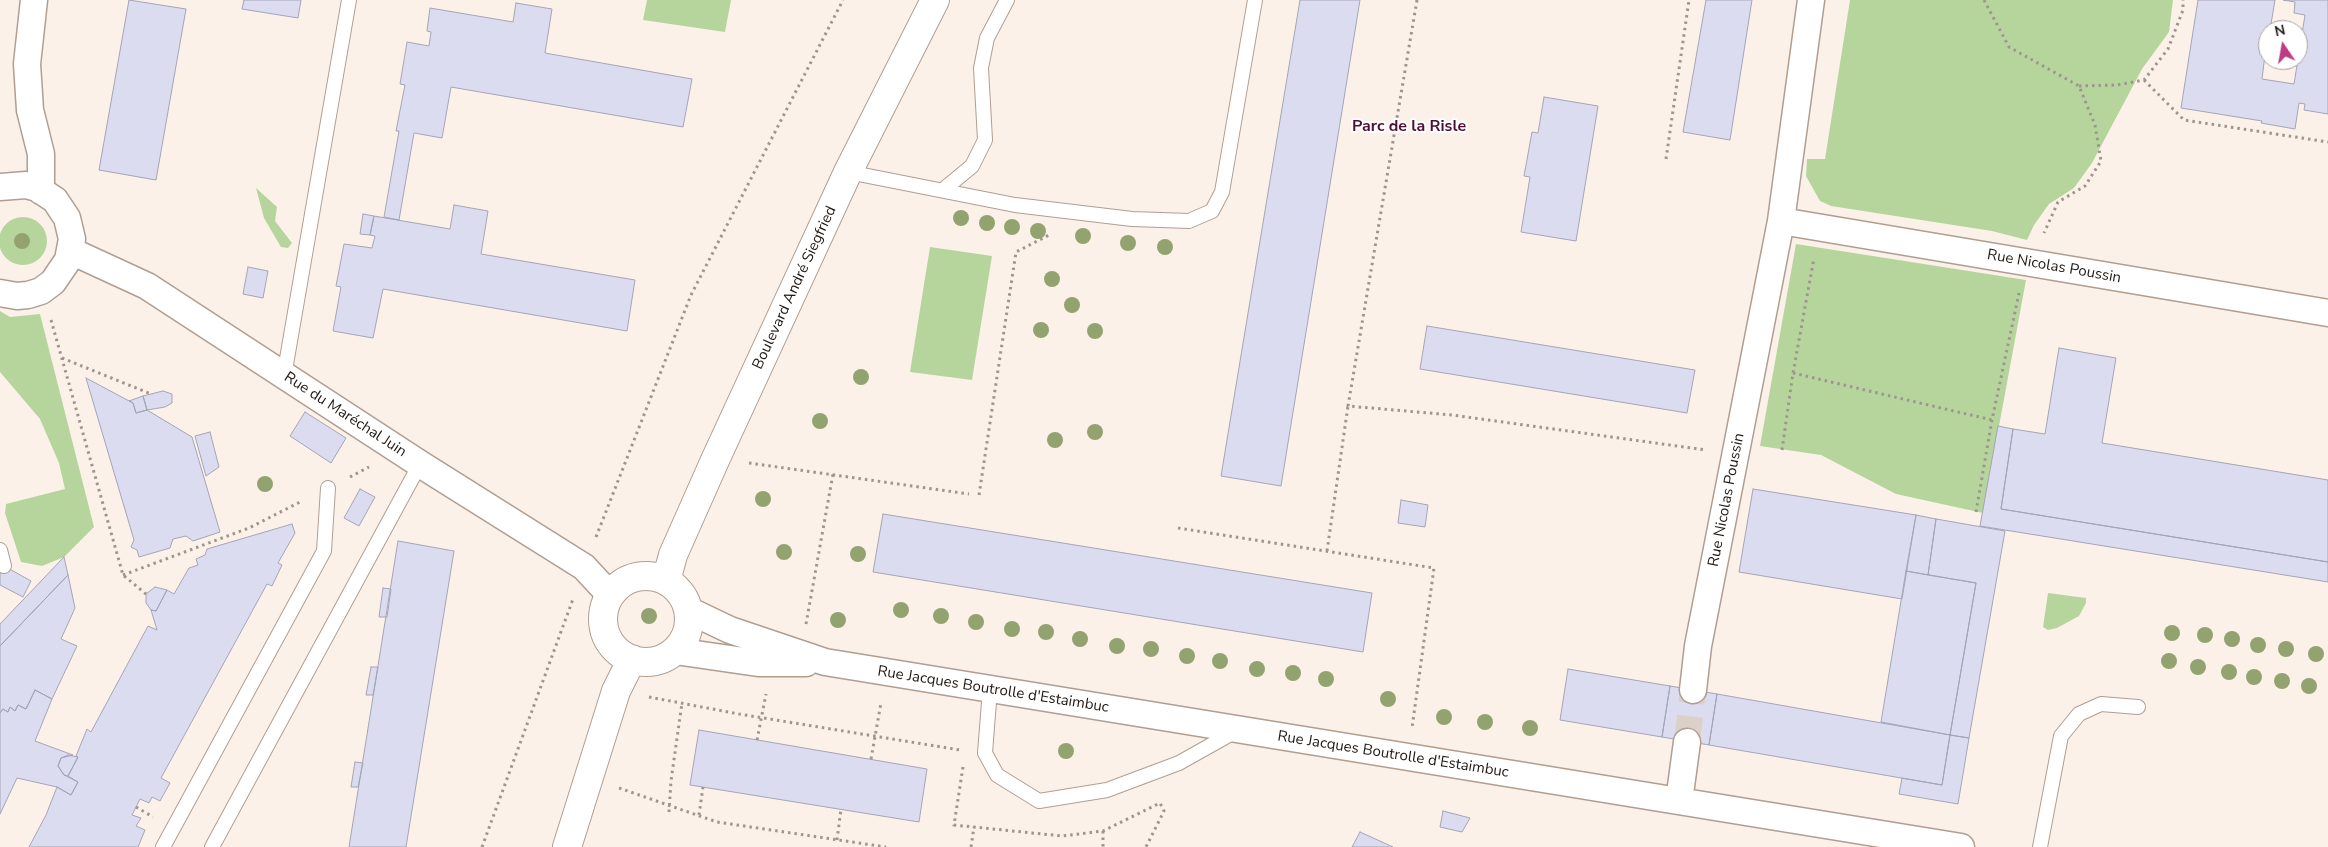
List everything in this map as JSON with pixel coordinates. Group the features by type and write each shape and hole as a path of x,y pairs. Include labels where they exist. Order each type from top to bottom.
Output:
{"street":[{"path":"34,0 27,64 30,110 41,154 41,191"},
{"name":"Boulevard André Siegfried","path":"666,581 673,555 716,458 848,172 935,0"},
{"name":"Rue Nicolas Poussin","path":"1693,690 1698,646 1780,221 1811,0"},
{"path":"0,187 23,185 41,191 55,200 67,218 71,234 71,250 63,270 53,282 41,291 17,296 0,293"},
{"name":"Rue Nicolas Poussin","path":"1780,221 2328,313"},
{"name":"Rue du Maréchal Juin","path":"71,250 147,286 420,464 584,567 610,595"},
{"path":"654,576 666,581 681,593 688,610 687,632 675,651 654,661 632,659 620,654 611,644 605,632 603,620 604,607 610,595 619,586 636,578 654,576"},
{"name":"Rue Jacques Boutrolle d'Estaimbuc","path":"688,610 730,630 825,662 1961,847"},
{"name":"Rue Jacques Boutrolle d'Estaimbuc","path":"675,651 771,664 825,662"},
{"path":"567,847 616,691 632,659"},
{"path":"1679,801 1687,742"}],"lane":[{"path":"284,376 350,0"},
{"path":"943,190 972,166 985,140 981,68 987,38 1007,0"},
{"path":"848,172 1016,205 1132,219 1189,221 1212,211 1222,192 1254,0"},
{"path":"212,847 420,464"},
{"path":"163,847 324,551 328,488"},
{"path":"0,550 4,566"},
{"path":"990,689 985,753 996,775 1039,801 1107,790 1178,763 1238,730"},
{"path":"2040,847 2061,736 2079,714 2101,704 2138,707"}],"path":[{"path":"482,847 584,567 691,294 843,0"},
{"path":"1327,551 1348,406 1417,0"},
{"path":"1666,159 1689,0"},
{"path":"1984,0 2009,46 2079,86 2117,85 2144,80 2168,49 2183,10 2182,0"},
{"path":"2144,80 2184,120 2328,142"},
{"path":"1976,512 1992,420 2026,262 2039,244 2058,202 2085,186 2101,161 2096,125 2079,86"},
{"path":"979,495 1016,252 1059,231 1061,211"},
{"path":"1782,450 1793,373 1819,228"},
{"path":"41,291 62,358 123,575 146,594"},
{"path":"62,358 151,394"},
{"path":"1793,373 1992,420"},
{"path":"1348,406 1452,415 1716,451 1738,443"},
{"path":"716,458 969,494"},
{"path":"123,575 249,528 370,467"},
{"path":"801,654 833,474"},
{"path":"1178,528 1434,568 1408,757"},
{"path":"757,740 771,664"},
{"path":"871,759 874,736 888,673"},
{"path":"616,691 761,718 965,750"},
{"path":"646,706 649,697"},
{"path":"669,812 671,780 682,704"},
{"path":"964,760 954,825 1062,836 1103,831 1160,803 1164,811 1146,847"},
{"path":"616,786 717,822 886,847"},
{"path":"700,815 703,786"},
{"path":"837,840 841,809"},
{"path":"971,847 974,827"},
{"path":"1103,831 1103,847"}],"green space":[{"path":"647,0 731,0 725,32 643,20"},
{"path":"1850,0 2173,0 2169,32 2142,69 2092,163 2074,188 2049,204 2034,225 2027,240 1992,231 1831,206 1820,201 1806,176 1807,159 1825,159"},
{"path":"256,188 277,207 275,221 292,243 288,248 281,247 264,218"},
{"path":"18,217 28,217 37,221 43,227 46,232 46,250 37,261 28,265 18,265 9,261 3,255 -1,246 -1,236 3,227 9,221"},
{"path":"1796,244 2026,280 1983,513 1896,494 1821,455 1760,446"},
{"path":"930,247 992,256 972,380 910,372"},
{"path":"0,311 10,317 40,314 94,527 64,557 42,566 21,562 5,513 6,504 65,489 59,463 40,419 0,372"},
{"path":"2048,593 2086,598 2086,603 2079,616 2057,628 2048,630 2043,627"}],"building":[{"path":"129,0 186,9 156,180 99,170"},
{"path":"244,0 301,0 298,18 242,9"},
{"path":"1300,0 1360,0 1281,486 1221,476"},
{"path":"1706,0 1752,0 1730,140 1683,132"},
{"path":"2198,0 2275,0 2272,20 2258,20 2258,70 2263,70 2262,79 2294,84 2296,70 2308,70 2308,20 2304,20 2305,15 2294,13 2295,2 2283,0 2328,0 2328,114 2304,110 2305,104 2299,103 2295,129 2261,123 2262,121 2181,108"},
{"path":"516,3 552,9 545,53 692,79 683,127 451,87 442,138 414,133 399,220 384,217 399,131 396,131 405,85 400,84 407,42 429,46 431,32 427,31 430,8 513,22"},
{"path":"1544,97 1598,106 1576,241 1521,232 1530,177 1524,176 1532,132 1538,133"},
{"path":"454,205 488,211 481,254 635,280 627,331 383,289 373,338 333,331 341,287 336,286 344,244 372,248 375,236 370,235 374,216 450,229"},
{"path":"363,214 374,216 370,235 360,234"},
{"path":"248,267 268,271 263,298 243,294"},
{"path":"1427,326 1695,370 1687,413 1420,369"},
{"path":"2059,348 2116,358 2102,443 2328,480 2328,562 2001,509 2013,429 2045,434"},
{"path":"86,378 133,403 136,413 147,410 192,437 220,532 193,541 186,536 173,539 170,548 139,557 137,550 131,547 134,540"},
{"path":"163,391 172,394 172,403 165,407 147,410 143,396"},
{"path":"143,396 147,410 136,413 133,403 129,401"},
{"path":"305,412 346,438 331,463 290,436"},
{"path":"1998,426 2013,429 2001,509 2328,562 2328,582 1980,526"},
{"path":"210,432 219,467 206,476 195,436"},
{"path":"360,489 375,497 359,526 344,518"},
{"path":"1753,489 1916,515 1902,599 1739,572"},
{"path":"1401,500 1428,505 1425,527 1398,523"},
{"path":"883,514 1372,593 1363,652 873,572"},
{"path":"1916,515 1936,519 1928,575 1906,571"},
{"path":"1936,519 2005,531 1969,738 1950,735 1976,583 1928,575"},
{"path":"292,524 295,533 278,563 282,565 272,586 267,584 161,778 170,783 160,801 152,797 149,803 140,799 132,815 141,818 136,826 145,830 138,847 29,847 46,815 57,787 71,795 78,782 68,776 78,757 76,756 87,729 91,732 148,626 157,630 151,610 156,611 167,590 174,594 189,568 198,565 196,559 205,555 207,549"},
{"path":"398,541 454,551 406,847 349,847"},
{"path":"64,557 68,575 0,646 0,624"},
{"path":"4,566 31,581 23,597 0,585 0,573"},
{"path":"1906,571 1976,583 1950,735 1881,722"},
{"path":"68,575 75,608 61,639 77,646 52,699 35,690 26,709 18,705 15,711 10,707 8,712 3,709 0,713 0,646"},
{"path":"155,587 167,590 156,611 151,610 146,603 146,594"},
{"path":"383,588 391,589 387,617 379,617"},
{"path":"371,667 378,667 373,695 366,695"},
{"path":"1568,669 1670,686 1662,737 1560,720"},
{"path":"1670,686 1717,694 1709,745 1662,737"},
{"path":"35,690 52,699 35,741 73,755 61,758 58,766 64,775 78,782 71,795 57,787 17,778 0,814 0,713 3,709 8,712 10,707 15,711 18,705 26,709"},
{"path":"1717,694 1950,735 1942,785 1709,745"},
{"path":"699,730 927,769 919,822 690,785"},
{"path":"1950,735 1969,738 1958,804 1899,794 1902,778 1942,785"},
{"path":"68,755 78,757 68,776 64,775 58,766 61,758"},
{"path":"355,762 363,763 358,787 351,787"},
{"path":"1443,811 1470,818 1462,832 1440,827"},
{"path":"1360,832 1393,847 1352,847"}],"tunnel":[{"path":"1687,742 1693,690"}],"district":[{"name":"Parc de la Risle","path":"1409,127"}]}
